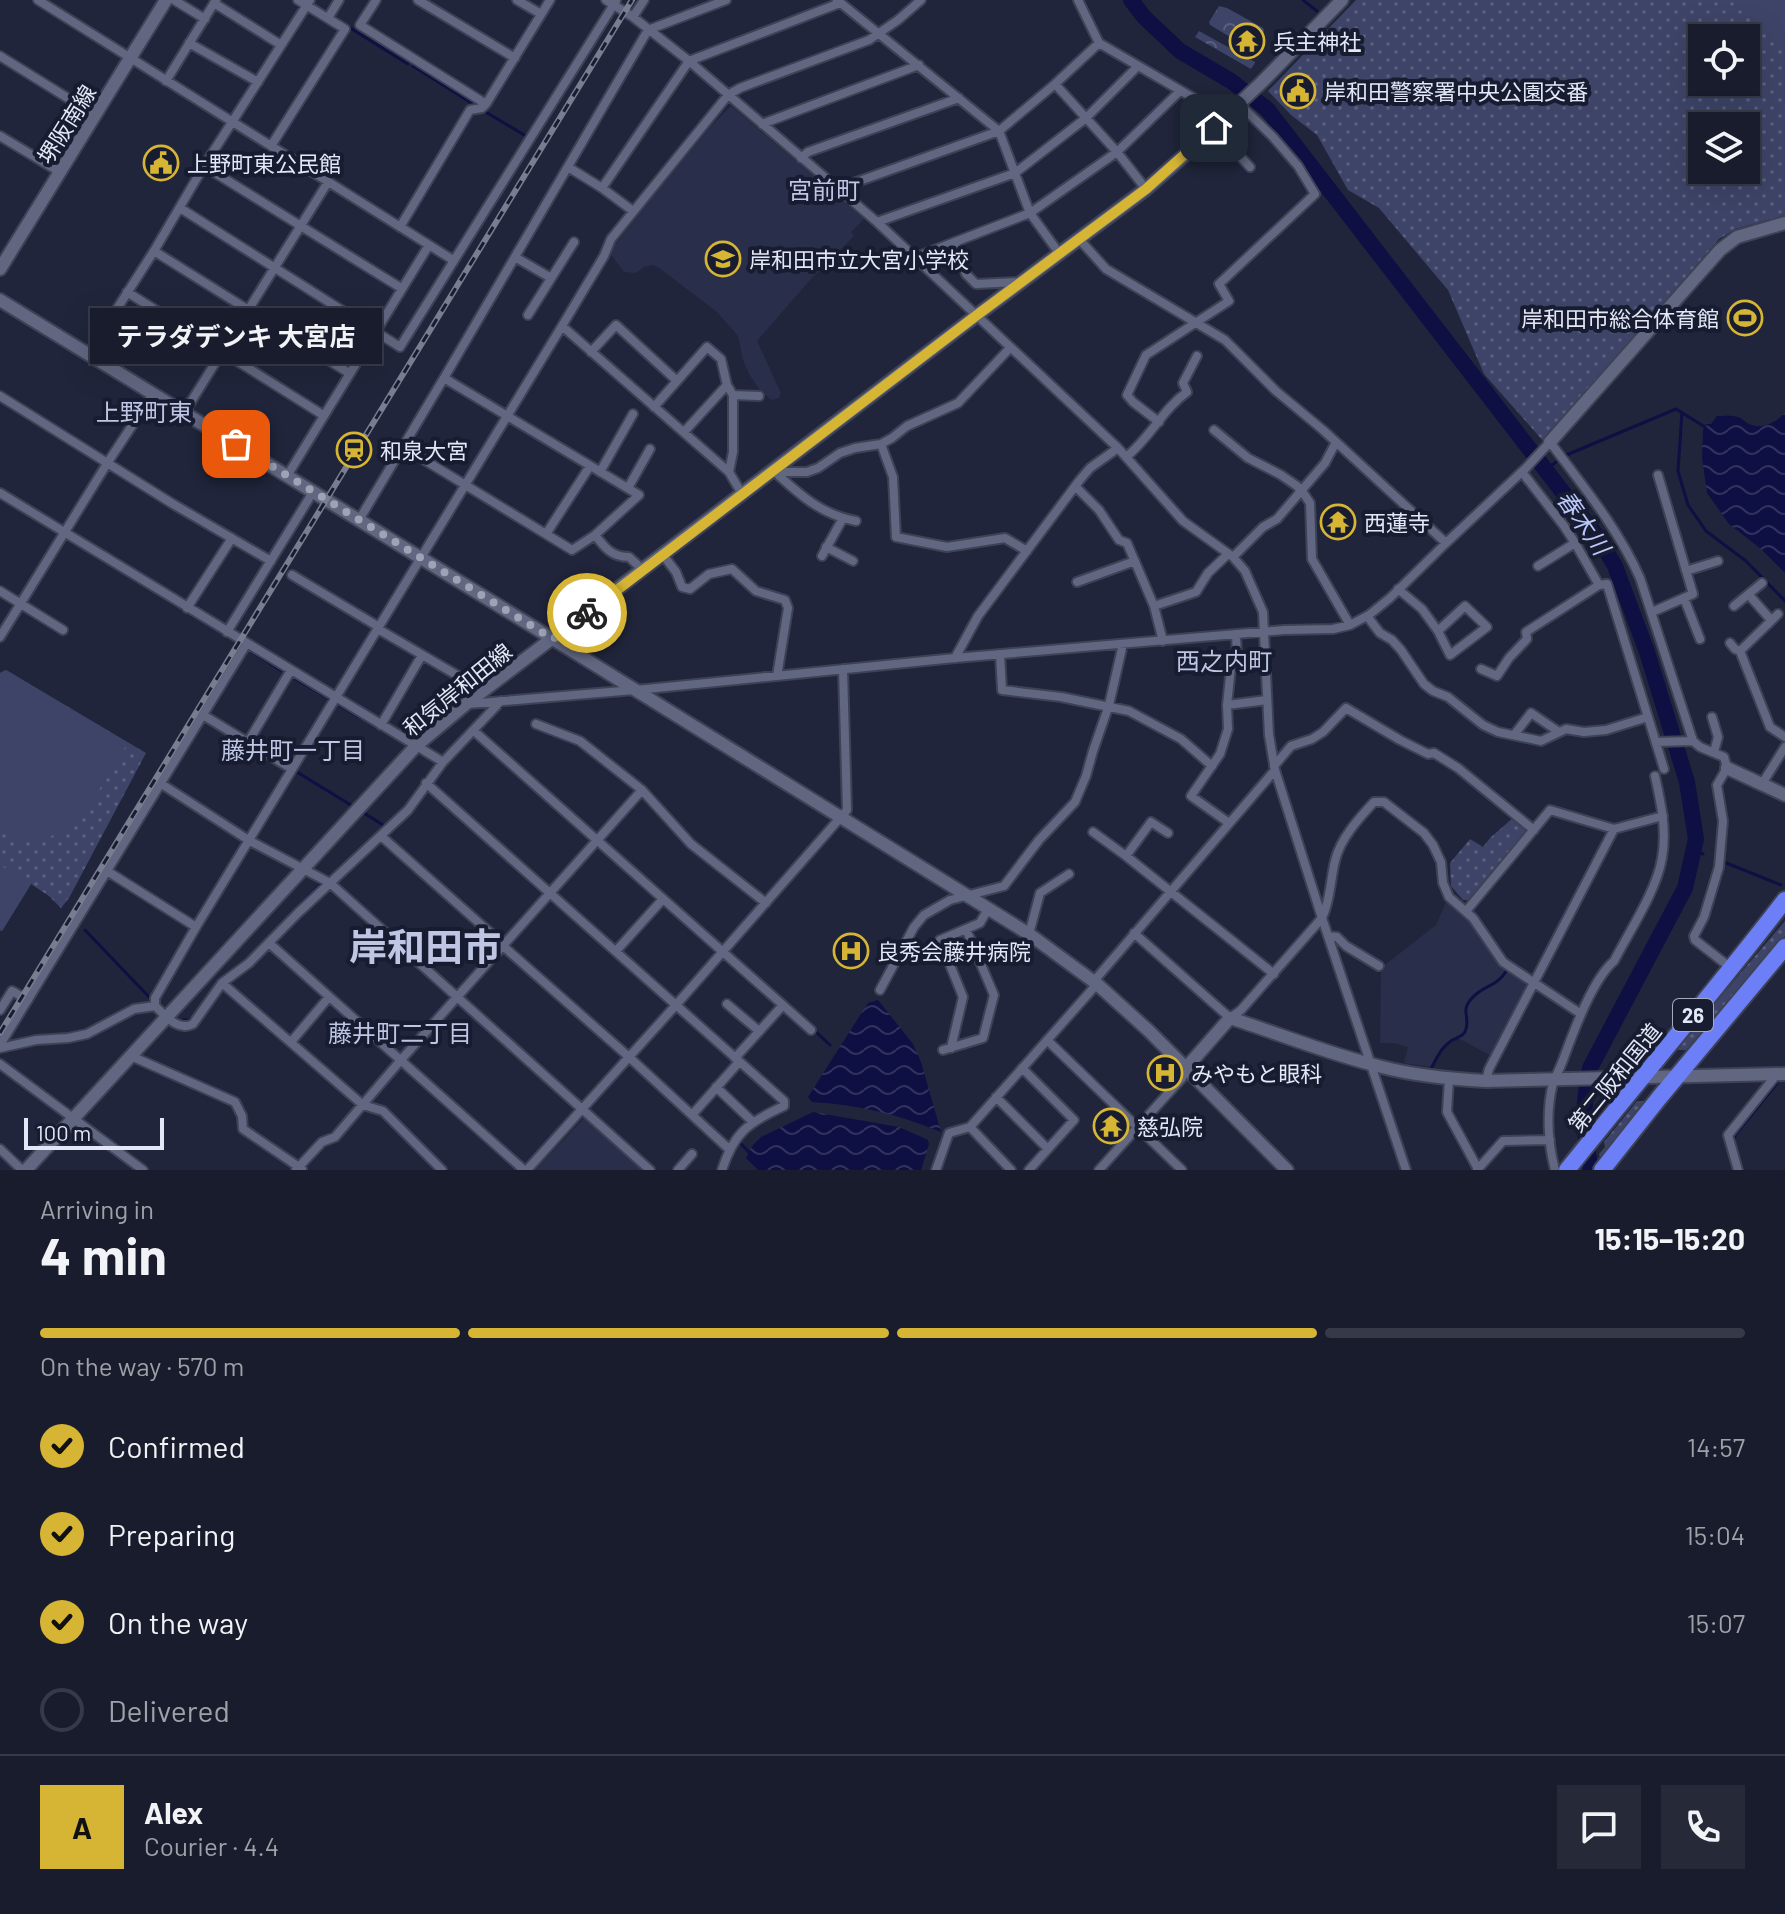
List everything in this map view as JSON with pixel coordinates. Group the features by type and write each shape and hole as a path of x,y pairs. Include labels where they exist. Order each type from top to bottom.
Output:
{"highway":[{"name":"第二阪和国道","path":"1568,1170 1785,900"},
{"name":"26","path":"1604,1167 1785,947"}],"street":[{"path":"38,0 453,260"},
{"name":"堺阪南線","path":"0,269 166,0"},
{"path":"174,0 205,19"},
{"path":"271,146 345,29 308,2 298,0"},
{"path":"328,18 339,0"},
{"path":"376,0 360,25 486,104"},
{"path":"418,0 515,58"},
{"path":"517,0 541,14"},
{"path":"400,227 470,110 486,104 550,0"},
{"path":"633,17 644,0"},
{"path":"359,520 648,30 726,0"},
{"path":"155,1006 155,998 196,927 562,326 611,239 728,95 869,40 921,0"},
{"path":"1078,0 1099,43 1226,117"},
{"name":"和気岸和田線","path":"24,1170 416,746 466,704 1146,189 1226,117 1342,0"},
{"path":"602,188 689,61 838,1 999,131 1030,213 1059,253"},
{"path":"166,81 215,2 281,45"},
{"path":"88,354 308,2"},
{"path":"180,208 400,347 612,2 633,17 689,61 916,257 1118,448 1183,521 1231,556 1245,571 1263,612 1269,735 1275,768 1406,1170"},
{"path":"189,43 258,82"},
{"path":"837,189 999,131 1099,43"},
{"path":"0,56 95,115"},
{"path":"762,124 919,65"},
{"path":"877,222 1015,173 1086,118 1138,66"},
{"path":"1055,84 1146,189"},
{"path":"916,257 1030,213 1117,152 1180,91"},
{"path":"801,158 808,152 959,98"},
{"path":"1159,422 1127,395 1146,355 1229,301 1219,284 1315,194 1298,166 1240,103"},
{"path":"1214,128 1250,167"},
{"path":"0,136 60,172"},
{"path":"204,166 401,288"},
{"path":"568,167 633,211"},
{"path":"184,413 328,182"},
{"path":"466,704 1000,654 1284,630 1333,629 1350,625 1390,598 1524,470 1720,250 1737,237 1785,223"},
{"path":"1079,239 1106,269 1225,340 1276,391 1446,543"},
{"path":"528,315 574,242"},
{"path":"955,242 966,274 976,284 1021,282"},
{"path":"287,476 429,245"},
{"path":"154,251 349,373"},
{"path":"515,257 551,278"},
{"path":"127,292 323,415"},
{"path":"0,300 1029,934 1095,982 1149,1031 1287,1170"},
{"path":"591,352 616,325 676,380"},
{"path":"562,326 729,472 742,494"},
{"path":"654,407 707,347 721,359 727,385 733,395 733,452 729,472"},
{"path":"774,471 807,472 840,453 881,444 907,426 958,403 1010,348"},
{"path":"1126,457 1140,447 1177,399 1187,392 1183,383 1197,356"},
{"path":"403,447 572,550 595,535 639,495 444,378"},
{"path":"684,432 727,385"},
{"path":"0,637 153,394"},
{"path":"733,395 759,396"},
{"path":"0,396 271,561"},
{"path":"600,472 633,414"},
{"path":"1214,430 1248,458 1281,475 1301,490 1310,503 1312,559 1350,625"},
{"path":"1154,606 1196,592 1208,573 1277,519 1325,463 1336,442"},
{"path":"1548,443 1630,554 1652,612 1691,741"},
{"path":"881,444 893,477 896,537 947,547 1005,538 1027,551"},
{"path":"955,658 978,616 1075,486 1090,468 1118,448"},
{"path":"628,488 650,449"},
{"path":"546,534 590,466"},
{"path":"1524,470 1564,526 1599,585"},
{"path":"774,471 807,501 856,521"},
{"path":"1652,612 1693,594 1658,475"},
{"path":"1075,486 1099,510 1119,540 1127,543 1154,606 1163,641"},
{"path":"227,632 313,492"},
{"path":"0,493 443,762"},
{"path":"843,518 824,552 853,561"},
{"path":"595,535 612,555 629,557 643,570"},
{"path":"187,608 232,538"},
{"path":"1538,566 1575,543"},
{"path":"663,555 676,572 682,587 690,589 709,574 732,569 756,591 785,600 788,608 777,676"},
{"path":"1077,582 1135,561"},
{"path":"1686,571 1718,561"},
{"path":"292,575 484,691"},
{"path":"1734,606 1762,583"},
{"path":"1481,669 1497,676 1527,639 1526,632 1599,585 1607,584 1664,769"},
{"path":"1398,589 1422,609 1450,655 1487,627 1465,606 1438,631"},
{"path":"0,591 63,630"},
{"path":"1740,651 1774,617 1749,595"},
{"path":"1684,598 1700,639"},
{"path":"1367,616 1380,633 1401,650 1424,684 1448,697 1483,725 1541,741 1566,729 1584,732 1606,730 1648,717"},
{"path":"1229,823 1191,796 1220,754 1228,729 1227,705 1231,667 1237,655 1236,634"},
{"path":"0,1046 247,643"},
{"path":"1730,643 1740,651 1770,727 1785,737"},
{"path":"880,990 914,927 924,915 939,905 1004,886 1039,840 1075,802 1109,705 1123,644"},
{"path":"1000,654 1002,690 1061,697 1129,711 1181,739 1212,766"},
{"path":"381,725 422,655"},
{"path":"269,943 525,1170 842,818 847,810 843,669"},
{"path":"248,742 291,670"},
{"path":"1227,705 1267,700"},
{"path":"0,1046 87,1034 134,1009 155,1006 179,1026 193,1024 222,983 249,963 415,802 443,762 501,701"},
{"path":"936,1170 949,1133 970,1127 1047,1040 1291,746 1323,732 1346,708 1400,740 1428,754 1434,753 1458,768 1534,830"},
{"path":"1514,735 1531,713 1559,732"},
{"path":"203,715 292,769"},
{"path":"1712,717 1718,737 1714,752"},
{"path":"536,724 580,741 642,790 691,844 766,903"},
{"path":"474,731 811,1030"},
{"path":"1658,742 1691,741 1724,757 1727,768 1717,785 1723,821 1719,867 1704,917 1694,936 1695,940 1732,968"},
{"path":"1762,784 1785,747"},
{"path":"1727,768 1785,795"},
{"path":"1555,1170 1550,1140 1550,1112 1555,1079 1581,1014 1606,968 1614,961 1658,874 1662,857 1663,816 1655,776"},
{"path":"160,783 250,841 330,883 650,1170"},
{"path":"426,783 784,1101 784,1106 753,1122 733,1143 722,1170"},
{"path":"131,1056 235,1102 242,1116 243,1129 299,1169 322,1142 335,1137 642,790"},
{"path":"1099,1170 1182,1078 1186,1068 1230,1018 1241,1010 1322,918 1329,904 1340,847 1361,815 1374,802 1384,802 1424,833 1441,862 1443,883 1449,897 1467,910 1503,962 1581,1014"},
{"path":"1467,910 1550,810 1614,829 1663,816"},
{"path":"1126,856 1151,822 1168,833"},
{"path":"1486,1081 1489,1069 1614,829"},
{"path":"1093,832 1274,974"},
{"path":"381,836 730,1150"},
{"path":"107,871 196,927"},
{"path":"1029,934 1040,893 1069,874"},
{"path":"616,951 663,899"},
{"path":"966,929 994,995 983,1038 947,1049 963,997 940,940 980,923 988,909"},
{"path":"1134,933 1230,1018 1371,1064 1449,1079 1486,1081 1781,1074"},
{"path":"1328,936 1337,937 1379,966"},
{"path":"222,983 363,1105 383,1111 442,1170"},
{"path":"0,1010 12,991 28,1000"},
{"path":"291,1042 329,997"},
{"path":"727,1004 759,1031"},
{"path":"692,1115 783,1005"},
{"path":"1047,1040 1182,1170"},
{"path":"0,1064 143,1170"},
{"path":"1022,1068 1074,1120 1029,1170"},
{"path":"1738,1170 1728,1135 1781,1074"},
{"path":"1449,1079 1447,1112 1478,1170 1503,1141 1550,1140"},
{"path":"716,1087 753,1122"},
{"path":"996,1097 1048,1149"},
{"path":"970,1127 1011,1170"},
{"path":"0,1149 24,1170"},
{"path":"678,1170 692,1154"}],"shaded area":[{"name":"岸和田市立大宮小学校","path":"731,106 864,219 851,232 854,236 810,280 757,341 781,393 779,398 772,400 761,392 749,374 738,336 717,312 658,267 652,265 636,273 624,272 609,252 711,126"},
{"path":"1447,900 1474,925 1499,965 1524,981 1526,987 1490,1055 1456,1037 1441,1048 1430,1067 1404,1063 1408,1047 1380,1043 1381,968 1436,925"},
{"path":"584,1118 643,1170 535,1170"}],"green space":[{"path":"1356,0 1785,0 1785,215 1735,229 1719,239 1544,442 1484,374 1448,290 1379,208 1348,190 1317,135 1291,115 1268,91"},
{"path":"1732,0 1785,0 1785,46"},
{"path":"1219,6 1263,28 1254,49 1210,25"},
{"path":"1199,31 1255,63 1251,69 1195,37"},
{"path":"6,670 146,753 61,908 31,884 2,931 0,673"},
{"path":"6,670 128,743 81,819 47,838 32,841 17,841 0,832 0,673"},
{"path":"1514,817 1525,826 1525,832 1470,900 1463,900 1451,886 1450,863 1470,839 1483,847"},
{"path":"0,865 31,884 2,931 0,930"},
{"path":"1785,921 1785,936 1777,947 1686,1050 1675,1050"},
{"path":"1637,1101 1650,1101 1601,1161 1599,1154 1605,1147 1604,1142"}],"water":[{"path":"1785,413 1785,573 1729,524 1707,493 1702,458 1703,430 1717,416 1736,416 1749,424 1764,426"},
{"path":"878,1000 913,1044 941,1132 910,1120 862,1108 812,1102 808,1097 868,1003"},
{"path":"813,1112 899,1127 928,1140 921,1170 758,1170 746,1158 761,1137"}],"waterway":[{"name":"春木川","path":"1131,0 1144,17 1180,51 1231,81 1267,109 1599,539 1615,566 1647,652 1687,782 1696,839 1685,888 1590,1068 1584,1119 1591,1170"},
{"path":"1303,0 1317,11"},
{"path":"347,26 408,64"},
{"path":"413,66 473,104"},
{"path":"484,111 526,136"},
{"path":"1564,456 1676,409 1705,427"},
{"path":"1682,412 1678,471 1688,505 1706,531 1746,561 1785,601"},
{"path":"1547,469 1556,462"},
{"path":"251,651 282,671"},
{"path":"294,678 328,698"},
{"path":"339,705 359,717"},
{"path":"297,772 354,807"},
{"path":"412,798 426,777"},
{"path":"364,813 386,827"},
{"path":"1693,850 1703,854"},
{"path":"329,878 350,859"},
{"path":"1724,862 1781,885"},
{"path":"294,911 320,885"},
{"path":"85,930 151,999"},
{"path":"623,953 673,997"},
{"path":"537,970 545,978"},
{"path":"1432,1067 1445,1046 1465,1032 1468,1003 1499,980 1507,970"},
{"path":"183,1020 192,1018"},
{"path":"815,1031 830,1045"},
{"path":"653,1074 680,1098"},
{"path":"1743,1170 1735,1135 1777,1083"},
{"path":"465,1112 525,1165"},
{"path":"739,1142 749,1152"},
{"path":"727,1170 731,1157"}],"railway":[{"path":"0,1033 632,0"}],"way so far":[{"path":"236,444 553,639 587,613"}],"place":[{"name":"兵主神社","path":"1247,41"},
{"name":"岸和田警察署中央公園交番","path":"1298,91"},
{"name":"上野町東公民館","path":"161,163"},
{"name":"岸和田市立大宮小学校","path":"723,259"},
{"name":"岸和田市総合体育館","path":"1745,318"},
{"name":"テラダデンキ 大宮店","path":"236,444"},
{"name":"和泉大宮","path":"354,450"},
{"name":"西蓮寺","path":"1338,522"},
{"name":"良秀会藤井病院","path":"851,951"},
{"name":"みやもと眼科","path":"1165,1073"},
{"name":"慈弘院","path":"1111,1126"}],"district":[{"name":"宮前町","path":"824,189"},
{"name":"上野町東","path":"144,411"},
{"name":"西之内町","path":"1224,660"},
{"name":"藤井町一丁目","path":"293,749"},
{"name":"岸和田市","path":"425,946"},
{"name":"藤井町二丁目","path":"400,1032"}],"route":[{"path":"587,613 1146,189 1214,128"}]}
